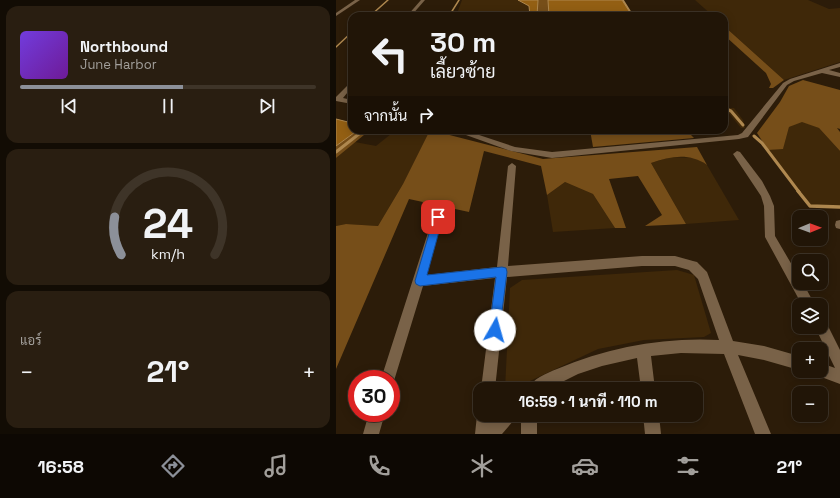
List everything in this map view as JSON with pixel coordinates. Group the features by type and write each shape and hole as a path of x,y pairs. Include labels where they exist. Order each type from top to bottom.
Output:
{"street":[{"path":"336,16 358,0"},
{"path":"412,12 423,0"},
{"path":"468,134 514,150 552,155 734,138 745,135 785,84 792,80 840,65"},
{"path":"823,71 840,75"},
{"path":"337,99 348,87"},
{"path":"337,99 348,101"},
{"path":"737,154 765,196 769,209 767,228 770,237 805,298"},
{"path":"489,382 502,272 512,166"},
{"path":"391,370 420,281 438,217"},
{"path":"420,281 502,272 642,262 675,261 693,266 703,276 728,347 763,434"},
{"path":"825,334 840,364"},
{"path":"548,382 574,368 598,360 671,347 728,347 792,361"},
{"path":"643,351 647,382"},
{"path":"828,373 840,377"},
{"path":"371,434 375,422"},
{"path":"483,434 484,422"},
{"path":"491,434 502,422"},
{"path":"528,422 529,434"},
{"path":"652,422 653,434"}],"shaded area":[{"path":"462,0 518,0 529,6 530,12 458,12"},
{"path":"518,0 538,0 537,12 530,12 529,6"},
{"path":"538,0 548,0 549,12 537,12"},
{"path":"548,0 622,0 630,12 549,12"},
{"path":"695,0 808,0 829,9 840,8 840,62 784,80 728,30 728,12 708,12"},
{"path":"728,30 784,80 773,88 769,88 771,84 766,73 728,39"},
{"path":"803,80 840,90 840,129 837,128 840,132 840,151 819,128 802,122 789,127 783,149 768,150 757,133 780,102 789,86"},
{"path":"728,108 734,108 743,120 745,128 741,128 728,112"},
{"path":"336,119 348,122 348,134 352,134 336,146"},
{"path":"802,121 819,128 840,151 840,206 811,205 768,150 783,148 789,127"},
{"path":"352,134 365,134 336,158 336,146"},
{"path":"391,134 428,134 403,184 378,226 346,224 336,226 336,158 355,142 376,146"},
{"path":"428,134 446,134 543,159 697,147 707,165 701,161 687,157 673,157 651,163 686,224 645,226 662,215 638,176 609,179 626,228 615,228 593,194 565,182 547,195 541,166 484,151 469,212 409,199 336,369 336,226 346,224 378,226 403,184"},
{"path":"591,134 690,134 694,138 593,147"},
{"path":"670,157 697,158 707,165 739,220 686,224 651,163"},
{"path":"565,182 593,194 615,228 553,232 547,195"},
{"path":"677,270 694,275 711,333 704,337 644,340 598,349 528,382 505,382 510,288 522,280"}],"waterway":[{"path":"374,12 388,0"},
{"path":"452,12 459,0"},
{"path":"623,0 630,12"},
{"path":"336,47 348,36"},
{"path":"728,110 731,111 743,125"},
{"path":"336,152 359,134"},
{"path":"754,136 762,143 799,192"},
{"path":"798,191 810,206 840,207"}],"route":[{"path":"438,217 420,281 502,272 495,330"}]}
